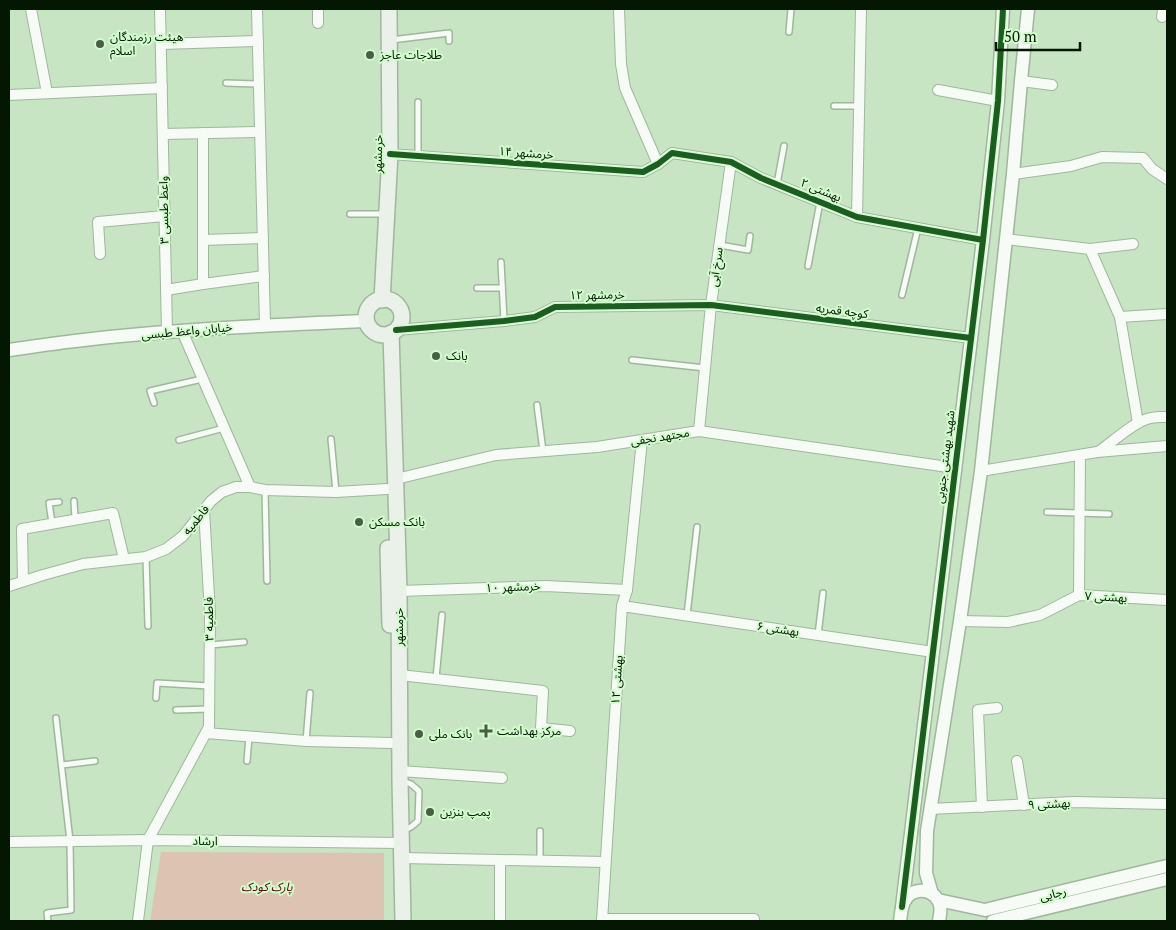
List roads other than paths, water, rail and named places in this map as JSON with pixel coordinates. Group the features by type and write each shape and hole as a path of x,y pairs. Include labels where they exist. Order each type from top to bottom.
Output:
{"main road":[{"name":"خرمشهر","path":"382,300 390,154 389,9"},
{"path":"382,300 394,303 401,313 400,325 391,333 375,333 366,321 366,315 371,304 382,300"},
{"name":"خرمشهر","path":"391,333 392,743 398,777"},
{"name":"خرمشهر","path":"392,484 400,591 398,837 395,921"},
{"name":"خرمشهر","path":"398,837 402,858 403,921"}],"street":[{"path":"31,9 47,93"},
{"name":"واعظ طبسی ۳","path":"160,9 167,332"},
{"path":"257,9 265,325"},
{"path":"318,9 318,23"},
{"path":"619,9 621,64 625,88 658,164"},
{"path":"857,217 861,9"},
{"name":"شهید بهشتی جنوبی","path":"900,921 983,240 998,101 1003,9"},
{"path":"939,921 941,908 926,873 927,832 960,622 981,471 1013,174 1028,9"},
{"path":"161,44 258,42"},
{"path":"1021,81 1052,86"},
{"path":"9,95 162,88"},
{"path":"938,90 998,101"},
{"path":"162,134 260,132"},
{"path":"203,133 203,284"},
{"name":"بهشتی ۲","path":"658,164 672,153 732,162 776,185 857,217 983,240"},
{"name":"خرمشهر ۱۴","path":"390,154 643,172 658,164"},
{"path":"1013,174 1072,166 1102,157 1143,158 1152,169 1167,179"},
{"name":"سرخ آبی","path":"699,431 711,305 732,162"},
{"path":"100,254 98,222 164,216"},
{"path":"203,240 263,238"},
{"path":"1006,239 1090,249 1133,244"},
{"path":"1090,249 1120,317 1138,423"},
{"path":"166,290 264,276"},
{"name":"کوچه قمریه","path":"711,305 971,338"},
{"name":"خرمشهر ۱۲","path":"391,333 535,317 555,307 711,305"},
{"path":"1120,317 1167,314"},
{"name":"خیابان واعظ طبسی","path":"9,350 92,339 167,332 265,325 366,321"},
{"path":"182,331 250,486"},
{"path":"1097,452 1138,423 1157,416 1167,417"},
{"name":"مجتهد نجفی","path":"392,484 496,455 597,447 699,431 956,468"},
{"name":"بهشتی ۱۲","path":"602,920 622,606 627,590 642,440"},
{"path":"981,471 1097,452 1167,446"},
{"path":"1079,595 1080,455"},
{"name":"فاطمیه","path":"9,586 83,564 146,557 166,549 184,536 211,501 222,492 236,487 250,486 264,490 336,492 392,484"},
{"name":"فاطمیه ۳","path":"204,510 210,612 210,709 208,730"},
{"path":"23,581 22,529 113,513 124,559"},
{"path":"941,584 964,588"},
{"name":"خرمشهر ۱۰","path":"400,591 546,586 627,590"},
{"name":"بهشتی ۷","path":"960,622 1008,622 1040,615 1079,595 1167,600"},
{"name":"بهشتی ۶","path":"622,606 933,652"},
{"path":"400,675 543,690 541,728 570,731"},
{"path":"982,807 978,710 997,708"},
{"path":"138,921 148,840 208,730 306,741 392,743"},
{"path":"1017,761 1024,805"},
{"path":"398,777 502,778"},
{"name":"بهشتی ۹","path":"930,809 1074,802 1167,804"},
{"name":"ارشاد","path":"9,841 398,837"},
{"path":"402,858 605,862"},
{"path":"500,860 500,921"},
{"name":"رجایی","path":"902,907 908,896 919,891 925,891 935,897 985,910 1167,866"},
{"name":"رجایی","path":"993,921 1167,880"},
{"path":"602,920 754,919 754,921"}],"lane":[{"path":"789,32 791,9"},
{"path":"389,40 449,32 449,42"},
{"path":"226,83 259,84"},
{"path":"418,102 418,156"},
{"path":"834,106 859,106"},
{"path":"776,185 784,146"},
{"path":"808,266 820,202"},
{"path":"350,214 387,214"},
{"path":"902,295 918,228"},
{"path":"720,245 748,250 750,236"},
{"path":"501,262 504,321"},
{"path":"477,288 502,288"},
{"path":"632,360 705,368"},
{"path":"154,403 150,391 202,378"},
{"path":"537,405 543,451"},
{"path":"179,440 224,428"},
{"path":"331,439 336,492"},
{"path":"264,490 267,581"},
{"path":"74,501 75,519"},
{"path":"52,524 49,503 59,502"},
{"path":"1047,512 1109,514"},
{"path":"687,616 697,526"},
{"path":"146,557 148,626"},
{"path":"818,635 823,593"},
{"path":"436,678 442,615"},
{"path":"210,645 244,642"},
{"path":"156,698 157,684 210,686"},
{"path":"306,741 310,693"},
{"path":"176,710 210,709"},
{"path":"48,921 47,913 71,910 70,841 56,718"},
{"path":"248,761 249,736"},
{"path":"62,765 96,761"},
{"path":"398,777 419,791 418,821 398,837"},
{"path":"540,831 540,861"}],"place":[{"name":"هیئت رزمندگان اسلام","path":"100,44"},
{"name":"طلاجات عاجز","path":"370,55"},
{"name":"بانک","path":"436,356"},
{"name":"بانک مسکن","path":"359,522"},
{"name":"مرکز بهداشت","path":"486,731"},
{"name":"بانک ملی","path":"419,734"},
{"name":"پمپ بنزین","path":"430,812"}],"park label":[{"name":"پارک کودک","path":"267,887"}]}
